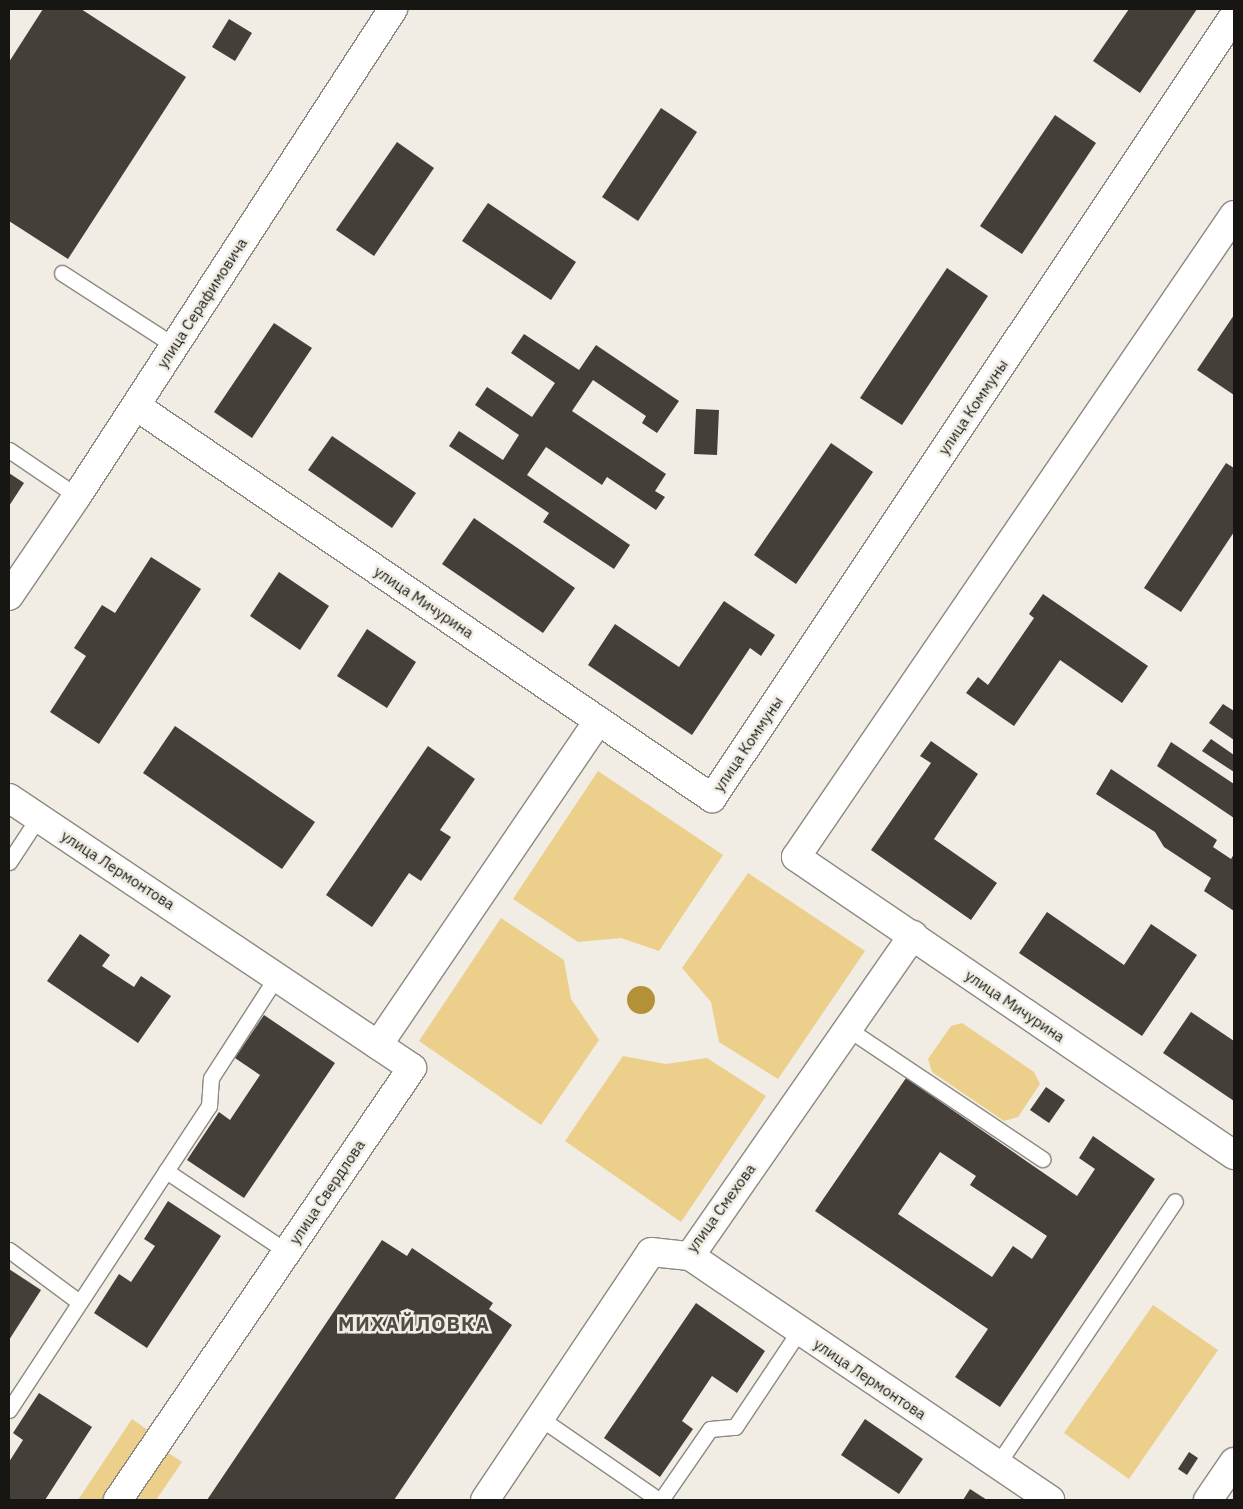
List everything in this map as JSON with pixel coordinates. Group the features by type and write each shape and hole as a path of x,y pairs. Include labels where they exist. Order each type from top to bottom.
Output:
{"street":[{"name":"улица Серафимовича","path":"9,596 136,406 393,9"},
{"name":"улица Коммуны","path":"712,798 1234,16"},
{"name":"улица Мичурина","path":"1234,215 796,857 1234,1155"},
{"name":"улица Мичурина","path":"136,406 712,798"},
{"path":"378,1045 598,721"},
{"name":"улица Лермонтова","path":"9,798 228,942"},
{"name":"улица Смехова","path":"485,1500 651,1252 690,1256 913,936"},
{"name":"улица Свердлова","path":"118,1500 412,1068 228,942"},
{"name":"улица Лермонтова","path":"690,1256 1050,1500"},
{"path":"1208,1500 1234,1462"}],"lane":[{"path":"62,273 175,346"},
{"path":"9,450 77,496"},
{"path":"9,862 38,818"},
{"path":"9,1410 209,1106 211,1078 277,976"},
{"path":"848,1029 1042,1159"},
{"path":"166,1171 286,1251"},
{"path":"997,1465 1175,1202"},
{"path":"9,1250 79,1302"},
{"path":"540,1418 660,1500 710,1429 735,1427 799,1331"}],"shaded area":[{"path":"598,771 723,855 659,951 621,938 578,942 513,899"},
{"path":"748,873 865,951 778,1079 719,1042 711,1002 682,968"},
{"path":"501,918 564,960 571,999 599,1040 541,1125 419,1041"},
{"path":"641,986 651,990 655,1000 651,1010 641,1014 631,1010 627,1000 631,990"},
{"path":"962,1023 1034,1072 1040,1084 1018,1117 1004,1121 932,1072 928,1059 951,1026"},
{"path":"623,1056 666,1064 707,1058 766,1096 681,1222 565,1141"},
{"path":"1153,1305 1218,1350 1129,1479 1064,1433"},
{"path":"132,1419 149,1431 102,1500 78,1500"},
{"path":"167,1452 182,1462 156,1500 134,1500"}],"building":[{"path":"43,9 81,9 186,77 68,259 9,221 9,62"},
{"path":"1129,9 1197,9 1140,93 1093,61"},
{"path":"229,19 252,33 235,61 212,47"},
{"path":"661,108 697,132 638,221 602,197"},
{"path":"1055,115 1096,143 1022,254 980,226"},
{"path":"397,142 434,168 374,256 336,230"},
{"path":"488,203 576,262 551,300 462,241"},
{"path":"947,268 988,296 902,425 860,398"},
{"path":"1234,315 1234,395 1197,370"},
{"path":"274,323 312,348 252,438 214,412"},
{"path":"524,334 579,370 596,345 679,401 657,433 642,423 646,416 593,380 572,411 666,474 655,491 665,497 656,510 607,477 602,485 546,447 527,475 630,545 614,569 543,522 549,513 449,446 459,431 503,460 519,435 475,405 487,387 532,417 555,383 511,353"},
{"path":"696,409 719,410 717,455 694,454"},
{"path":"332,436 416,493 392,528 308,470"},
{"path":"831,443 873,472 796,584 754,555"},
{"path":"1226,463 1234,468 1234,532 1181,612 1144,588"},
{"path":"9,473 24,483 9,506"},
{"path":"474,518 575,588 543,633 442,564"},
{"path":"151,557 201,589 99,744 50,712 86,656 74,648 102,605 115,613"},
{"path":"279,572 329,606 300,650 250,616"},
{"path":"1043,594 1148,666 1122,703 1060,660 1014,726 966,693 978,677 988,685 1034,618 1029,614"},
{"path":"724,601 775,635 761,656 750,648 692,735 588,665 615,624 679,667"},
{"path":"367,629 416,662 387,708 337,676"},
{"path":"1223,704 1234,711 1234,740 1209,723"},
{"path":"175,726 315,822 282,869 143,773"},
{"path":"1211,739 1234,755 1234,772 1202,751"},
{"path":"931,741 978,774 934,839 997,883 971,920 871,850 931,763 920,756"},
{"path":"1171,742 1234,784 1234,818 1157,766"},
{"path":"428,746 475,779 440,830 451,837 421,881 409,873 372,927 326,895"},
{"path":"1111,769 1217,840 1213,847 1231,859 1234,854 1234,911 1204,891 1211,878 1164,847 1155,832 1096,794"},
{"path":"1047,912 1124,965 1151,924 1197,955 1142,1036 1019,953"},
{"path":"80,934 110,955 102,966 134,987 141,976 171,996 138,1043 47,981"},
{"path":"1191,1012 1234,1041 1234,1101 1163,1053"},
{"path":"264,1015 335,1063 244,1198 187,1160 219,1112 230,1120 260,1075 235,1058"},
{"path":"906,1078 1077,1196 1095,1169 1079,1158 1093,1136 1155,1179 1000,1407 955,1377 988,1329 815,1211","holes":["940,1152 976,1176 970,1185 1047,1236 1032,1259 1013,1246 992,1277 898,1214"]},
{"path":"1046,1087 1065,1100 1049,1123 1030,1110"},
{"path":"168,1201 221,1236 147,1348 94,1313 119,1274 131,1282 155,1246 144,1239"},
{"path":"382,1240 407,1256 412,1248 493,1303 489,1309 512,1325 394,1500 207,1500"},
{"path":"9,1269 41,1290 9,1340"},
{"path":"696,1303 765,1351 737,1393 712,1376 682,1421 693,1429 660,1477 604,1438"},
{"path":"39,1393 92,1427 45,1500 9,1500 9,1462 23,1440 13,1433"},
{"path":"865,1419 923,1459 899,1494 841,1455"},
{"path":"1189,1452 1198,1458 1187,1475 1178,1469"},
{"path":"970,1489 987,1500 963,1500"}],"district":[{"name":"МИХАЙЛОВКА","path":"414,1323"}]}
